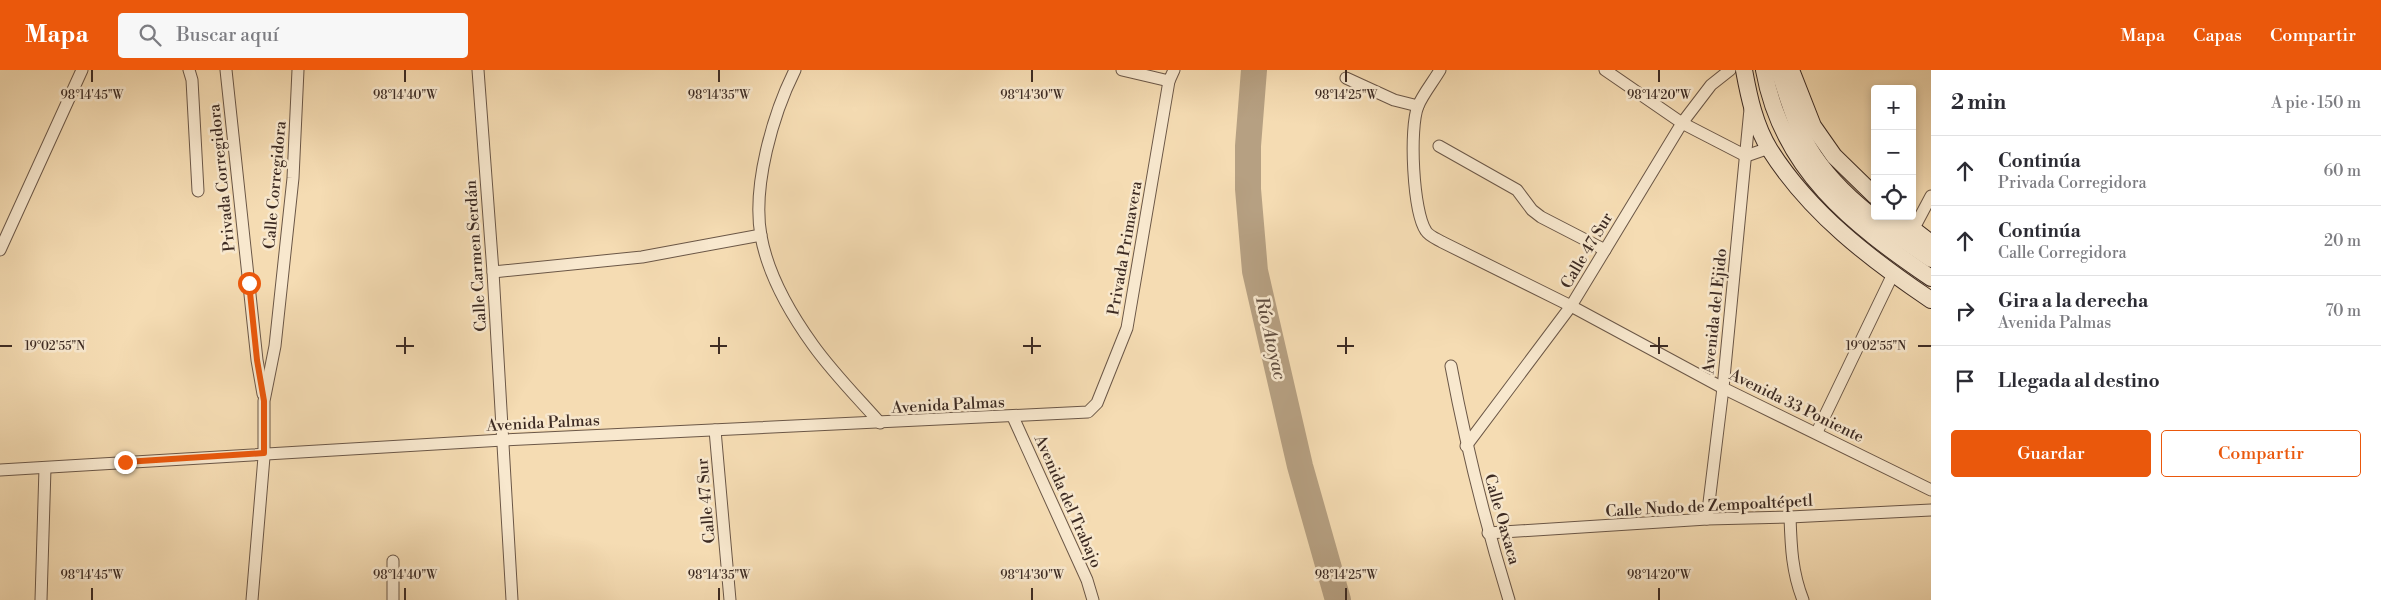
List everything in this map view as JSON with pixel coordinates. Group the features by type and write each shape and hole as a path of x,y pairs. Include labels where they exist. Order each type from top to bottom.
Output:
{"main road":[{"path":"1744,70 1751,105 1769,148 1794,182 1822,213 1863,252 1931,300"},
{"path":"1764,70 1782,106 1813,154 1842,190 1904,241 1931,259"},
{"path":"1779,70 1782,106 1789,142 1829,198 1856,224 1931,278"},
{"path":"1791,70 1814,126 1834,156 1871,192"},
{"path":"1901,220 1931,244"}],"street":[{"path":"0,250 82,70"},
{"path":"189,70 192,80 198,191"},
{"name":"Privada Corregidora","path":"226,70 257,360 264,401"},
{"name":"Calle Corregidora","path":"252,600 264,453 264,401 275,346 293,178 298,70"},
{"name":"Calle Carmen Serdán","path":"478,70 493,272 512,600"},
{"path":"796,70 783,94 764,160 760,198 761,234 769,263 788,308 813,346 880,423"},
{"path":"1122,70 1171,75"},
{"path":"1346,78 1394,100 1418,106 1440,70"},
{"path":"1605,70 1682,124 1746,156 1769,148"},
{"name":"Calle 47 Sur","path":"1466,446 1571,306 1682,124 1711,85 1730,70"},
{"name":"Privada Primavera","path":"1088,412 1097,403 1127,328 1171,75"},
{"name":"Avenida del Ejido","path":"1707,519 1723,388 1751,105"},
{"name":"Avenida 33 Poniente","path":"1418,106 1413,123 1412,143 1420,214 1426,232 1442,242 1571,306 1723,388 1817,432 1931,490"},
{"path":"1439,146 1517,190 1532,210 1540,216 1605,250"},
{"path":"1914,230 1931,196"},
{"path":"493,272 642,257 761,234"},
{"path":"1817,432 1893,274"},
{"name":"Calle Oaxaca","path":"1451,366 1466,446 1488,533 1509,600"},
{"name":"Avenida Palmas","path":"0,470 503,440 1088,412"},
{"name":"Avenida del Trabajo","path":"1013,417 1087,580 1093,600"},
{"name":"Calle 47 Sur","path":"715,430 730,600"},
{"path":"41,600 45,468"},
{"name":"Calle Nudo de Zempoaltépetl","path":"1488,533 1707,519 1931,510"},
{"path":"1790,517 1791,558 1795,581 1803,600"},
{"path":"392,561 393,600"}],"waterway":[{"name":"Río Atoyac","path":"1254,70 1248,146 1248,189 1255,271 1300,466 1338,600"}],"route":[{"path":"125,462 264,453 264,401 257,360 249,283"}]}
